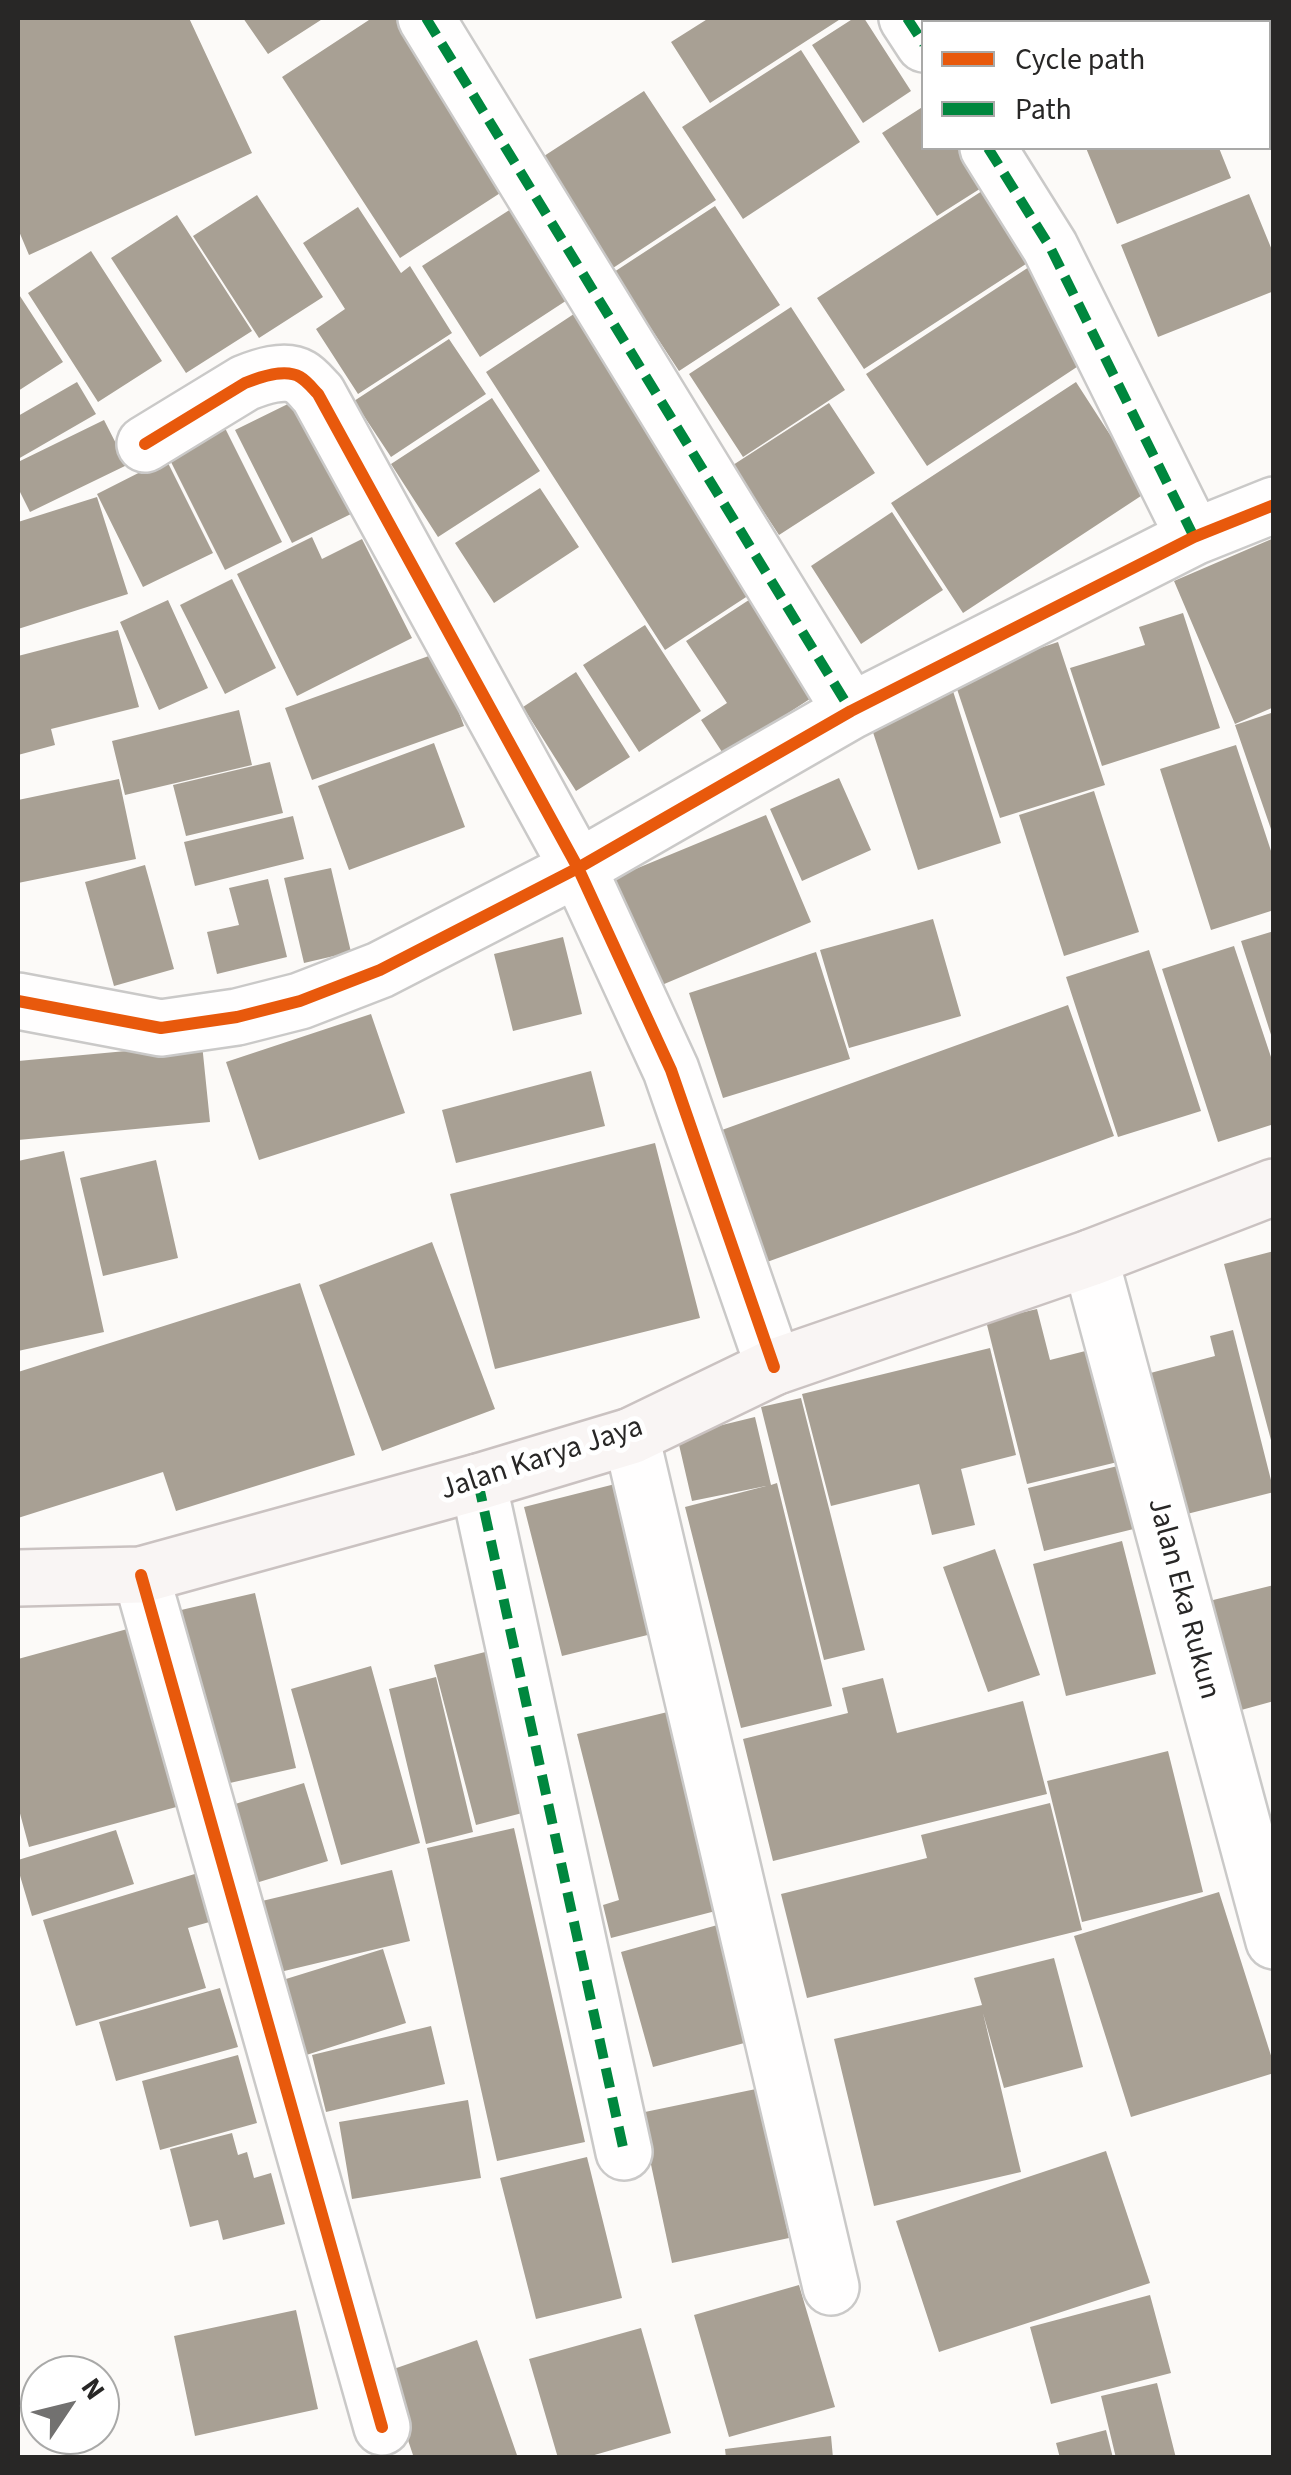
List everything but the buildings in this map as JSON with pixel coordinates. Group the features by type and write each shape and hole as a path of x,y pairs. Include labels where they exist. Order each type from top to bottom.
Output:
{"main road":[{"name":"Jalan Karya Jaya","path":"18,1578 141,1575 631,1436 774,1367 1090,1258 1274,1188"}],"street":[{"path":"426,18 851,710"},
{"path":"907,18 921,39"},
{"path":"989,150 1050,247 1194,537"},
{"path":"145,444 257,378 299,375 318,394 578,868 671,1070 774,1367"},
{"path":"18,1001 161,1028 237,1017 300,1001 380,970 578,868 851,710 1194,537 1274,505"},
{"name":"Jalan Eka Rukun","path":"1090,1258 1274,1941"},
{"path":"631,1436 831,2287"},
{"path":"478,1482 624,2152"},
{"path":"141,1575 382,2427"}],"marked path":[{"path":"426,18 851,711"},
{"path":"907,18 921,39"},
{"path":"989,150 1050,247 1194,537"},
{"path":"478,1482 624,2152"}],"cycle path":[{"path":"145,444 245,383 265,376 294,374 318,394 578,868 671,1070 774,1367"},
{"path":"18,1001 161,1028 237,1017 300,1001 380,970 578,868 851,711 1194,537 1274,505"},
{"path":"141,1575 382,2427"}]}
